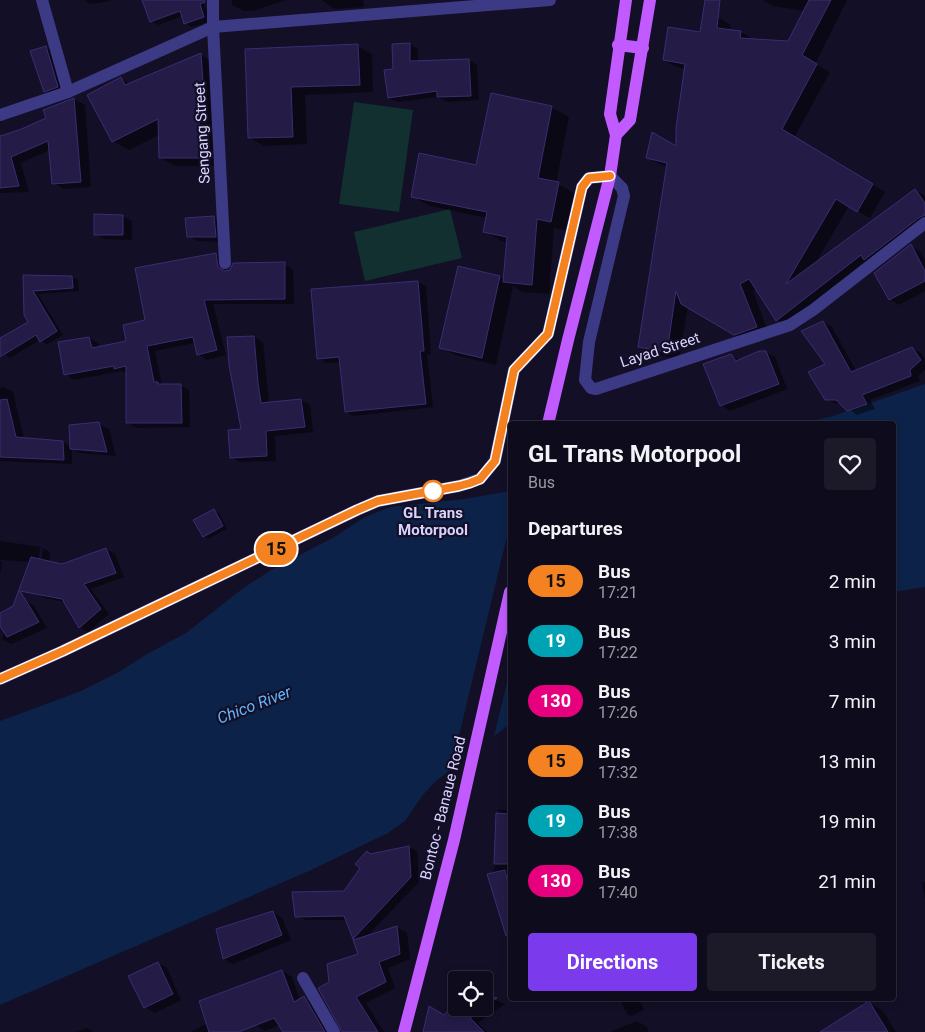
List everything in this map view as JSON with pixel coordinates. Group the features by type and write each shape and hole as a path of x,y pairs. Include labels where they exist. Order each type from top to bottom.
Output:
{"main road":[{"path":"549,421 610,176 616,135 610,114 618,45 626,0"},
{"path":"616,135 630,120 650,0"},
{"path":"618,45 643,48"},
{"name":"Bontoc - Banaue Road","path":"404,1032 454,840 508,601"}],"street":[{"path":"42,0 68,92"},
{"name":"Sengang Street","path":"212,0 225,264"},
{"path":"0,115 68,92 213,27 550,0"},
{"path":"0,679 63,651 378,501 459,486 480,479 495,461 514,370 548,334 582,187 589,178 610,176"},
{"name":"Layad Street","path":"610,176 622,188 624,196 589,342 585,380 588,385 596,389 790,325 813,310 925,223"},
{"path":"303,978 334,1032"}],"green space":[{"path":"354,102 413,110 399,212 339,204"},
{"path":"450,209 462,258 365,281 354,232"}],"water":[{"path":"925,384 925,587 896,592 896,421 812,421 833,416"},
{"name":"Chico River","path":"508,491 508,726 436,781 422,796 405,821 388,833 309,871 0,1005 0,721 81,691 117,673 186,633 242,589 271,570 336,536 363,518 390,507 464,499"}],"pier":[{"path":"508,532 508,678 493,740 450,773"}],"building":[{"path":"142,0 204,0 205,2 200,4 204,17 184,24 180,11 150,22"},
{"path":"705,0 720,0 717,28 741,31 740,38 788,41 809,0 831,0 802,55 817,64 782,129 873,184 857,212 836,199 786,284 915,189 925,203 925,215 864,260 861,255 776,321 749,279 740,284 757,327 734,335 681,304 676,291 667,352 638,347 667,163 646,158 652,132 676,146 676,128 685,64 663,60 668,27 700,32"},
{"path":"410,43 410,61 469,59 471,96 437,97 437,91 388,98 384,70 393,69 392,44"},
{"path":"358,44 360,85 291,87 293,137 248,138 245,49"},
{"path":"46,46 58,87 44,92 30,51"},
{"path":"201,53 205,113 199,114 200,158 159,158 158,119 112,142 87,95 121,77 125,85"},
{"path":"491,93 552,106 538,178 559,182 551,222 537,219 532,285 503,282 507,237 483,232 487,212 411,197 419,153 476,165"},
{"path":"74,98 81,182 52,184 48,141 11,157 19,186 0,188 0,136 46,118 43,110"},
{"path":"94,214 123,215 123,235 94,235"},
{"path":"214,216 216,237 187,237 185,218"},
{"path":"911,244 925,271 925,281 889,300 874,273"},
{"path":"216,253 218,267 225,271 230,270 233,263 285,262 285,299 204,300 217,350 197,355 193,337 147,346 154,382 158,382 158,384 181,384 182,423 126,423 126,366 114,369 114,366 64,375 58,342 89,337 92,348 126,341 123,325 145,320 135,268"},
{"path":"458,266 500,276 482,358 439,348"},
{"path":"23,275 72,276 73,288 33,291 57,331 40,342 36,335 0,357 0,338 28,322 24,315"},
{"path":"418,281 424,351 420,351 426,404 345,412 339,357 317,359 311,289"},
{"path":"823,321 851,372 912,347 921,360 910,370 911,376 862,395 867,404 847,411 836,400 825,400 808,372 825,364 801,331"},
{"path":"254,336 261,403 301,399 305,427 266,431 267,456 230,458 228,430 241,429 229,365 227,337"},
{"path":"759,351 766,351 779,384 720,406 703,364 731,354 736,361"},
{"path":"7,399 16,437 63,441 64,460 0,457 0,400"},
{"path":"99,422 107,452 70,449 69,425"},
{"path":"214,509 223,526 203,537 193,520"},
{"path":"106,548 116,573 84,584 101,609 79,628 62,599 20,591 39,622 7,637 0,626 0,613 13,606 31,557 62,564"},
{"path":"496,813 508,814 508,864 494,864"},
{"path":"409,846 411,877 353,939 344,916 295,917 292,892 344,891 360,868 355,864 367,851 370,854"},
{"path":"505,870 508,884 508,936 506,936 487,874"},
{"path":"273,911 282,935 223,959 216,929"},
{"path":"397,926 400,954 379,962 386,982 356,997 378,1032 342,1032 318,988 329,982 327,964 358,954 353,940"},
{"path":"158,962 173,994 144,1008 128,976"},
{"path":"282,970 294,1002 304,996 325,1032 283,1032 274,1018 239,1032 209,1032 199,1001"},
{"path":"869,1001 888,1032 820,1032"},
{"path":"429,1006 444,1015 448,1011 448,1016 473,1016 470,1018 484,1032 423,1032"}],"bus line":[{"name":"15","path":"0,679 63,651 378,501 459,486 480,479 495,461 514,370 548,334 582,187 589,178 610,176"}],"place":[{"name":"GL Trans Motorpool","path":"433,491"}]}
